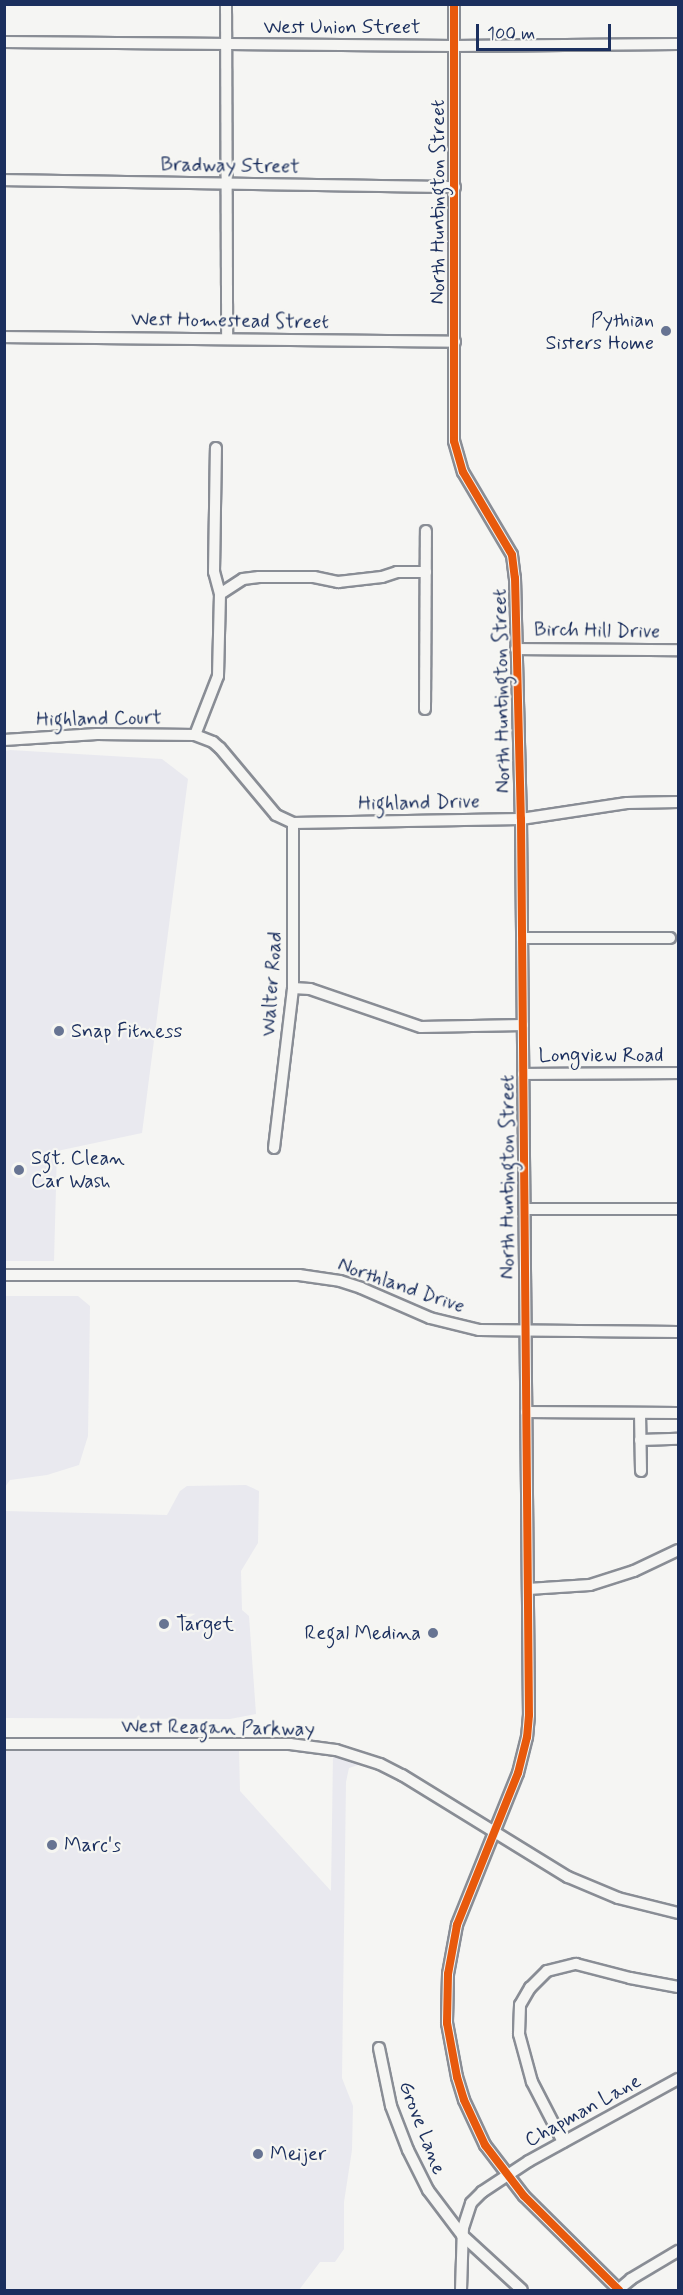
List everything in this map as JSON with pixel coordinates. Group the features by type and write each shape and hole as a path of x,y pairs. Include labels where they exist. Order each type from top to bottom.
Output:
{"street":[{"path":"226,4 227,338"},
{"name":"North Huntington Street","path":"454,4 453,441 464,472 512,555 515,578 521,819 528,1589 527,1737 518,1773 457,1925 448,1974 447,2023 451,2053 464,2100 485,2145 508,2177 618,2290"},
{"name":"West Union Street","path":"4,42 454,46 678,44"},
{"name":"Bradway Street","path":"4,180 455,187"},
{"name":"West Homestead Street","path":"4,337 455,342"},
{"path":"216,448 214,572 220,594 218,676 195,735 213,742 276,815 293,823"},
{"path":"425,709 426,531"},
{"path":"220,594 243,579 259,577 314,577 338,582 382,577 397,572 426,572"},
{"name":"Birch Hill Drive","path":"516,649 678,650"},
{"name":"Highland Court","path":"4,740 97,734 195,735"},
{"name":"Highland Drive","path":"293,823 521,819 627,803 678,802"},
{"name":"Walter Road","path":"274,1148 293,988 293,823"},
{"path":"522,938 670,938"},
{"name":"Longview Road","path":"293,988 310,989 421,1027 523,1025"},
{"name":"Longview Road","path":"524,1074 678,1073"},
{"path":"525,1209 678,1209"},
{"name":"Northland Drive","path":"4,1275 321,1278 361,1288 423,1315 479,1330 678,1332"},
{"path":"526,1412 678,1413"},
{"path":"640,1413 641,1471"},
{"path":"640,1440 678,1439"},
{"path":"528,1589 570,1588 601,1582 634,1571 678,1550"},
{"name":"West Reagan Parkway","path":"4,1743 290,1744 336,1750 380,1764 402,1775 551,1868 592,1888 644,1906 678,1913"},
{"path":"563,2142 532,2082 519,2034 520,2005 530,1988 547,1971 576,1964 678,1987"},
{"name":"Grove Lane","path":"379,2048 391,2106 408,2150 428,2190 462,2235 522,2290"},
{"name":"Chapman Lane","path":"461,2290 462,2235 471,2203 482,2192 530,2161 678,2079"},
{"path":"618,2290 631,2279 678,2251"}],"shaded area":[{"path":"4,751 162,759 188,779 142,1133 57,1151 54,1261 5,1261"},
{"path":"5,1296 78,1296 90,1306 88,1436 79,1465 47,1475 10,1480 5,1487"},
{"path":"246,1485 259,1491 258,1543 241,1571 242,1610 249,1616 256,1714 230,1719 5,1718 5,1511 167,1515 180,1491 187,1486"},
{"path":"4,1749 239,1749 240,1791 331,1891 333,1754 361,1764 349,1768 346,1782 342,2078 353,2106 352,2150 344,2202 344,2249 335,2262 320,2262 299,2290 5,2290"}],"cycle path":[{"path":"454,4 454,441 463,472 512,555 515,578 521,819 529,1715 527,1737 518,1773 457,1925 448,1974 447,2023 457,2077 464,2100 485,2145 524,2196 619,2290"}],"place":[{"name":"Pythian Sisters Home","path":"666,331"},
{"name":"Snap Fitness","path":"59,1031"},
{"name":"Sgt. Clean Car Wash","path":"19,1170"},
{"name":"Target","path":"164,1624"},
{"name":"Regal Medina","path":"433,1633"},
{"name":"Marc's","path":"52,1845"},
{"name":"Meijer","path":"258,2154"}]}
